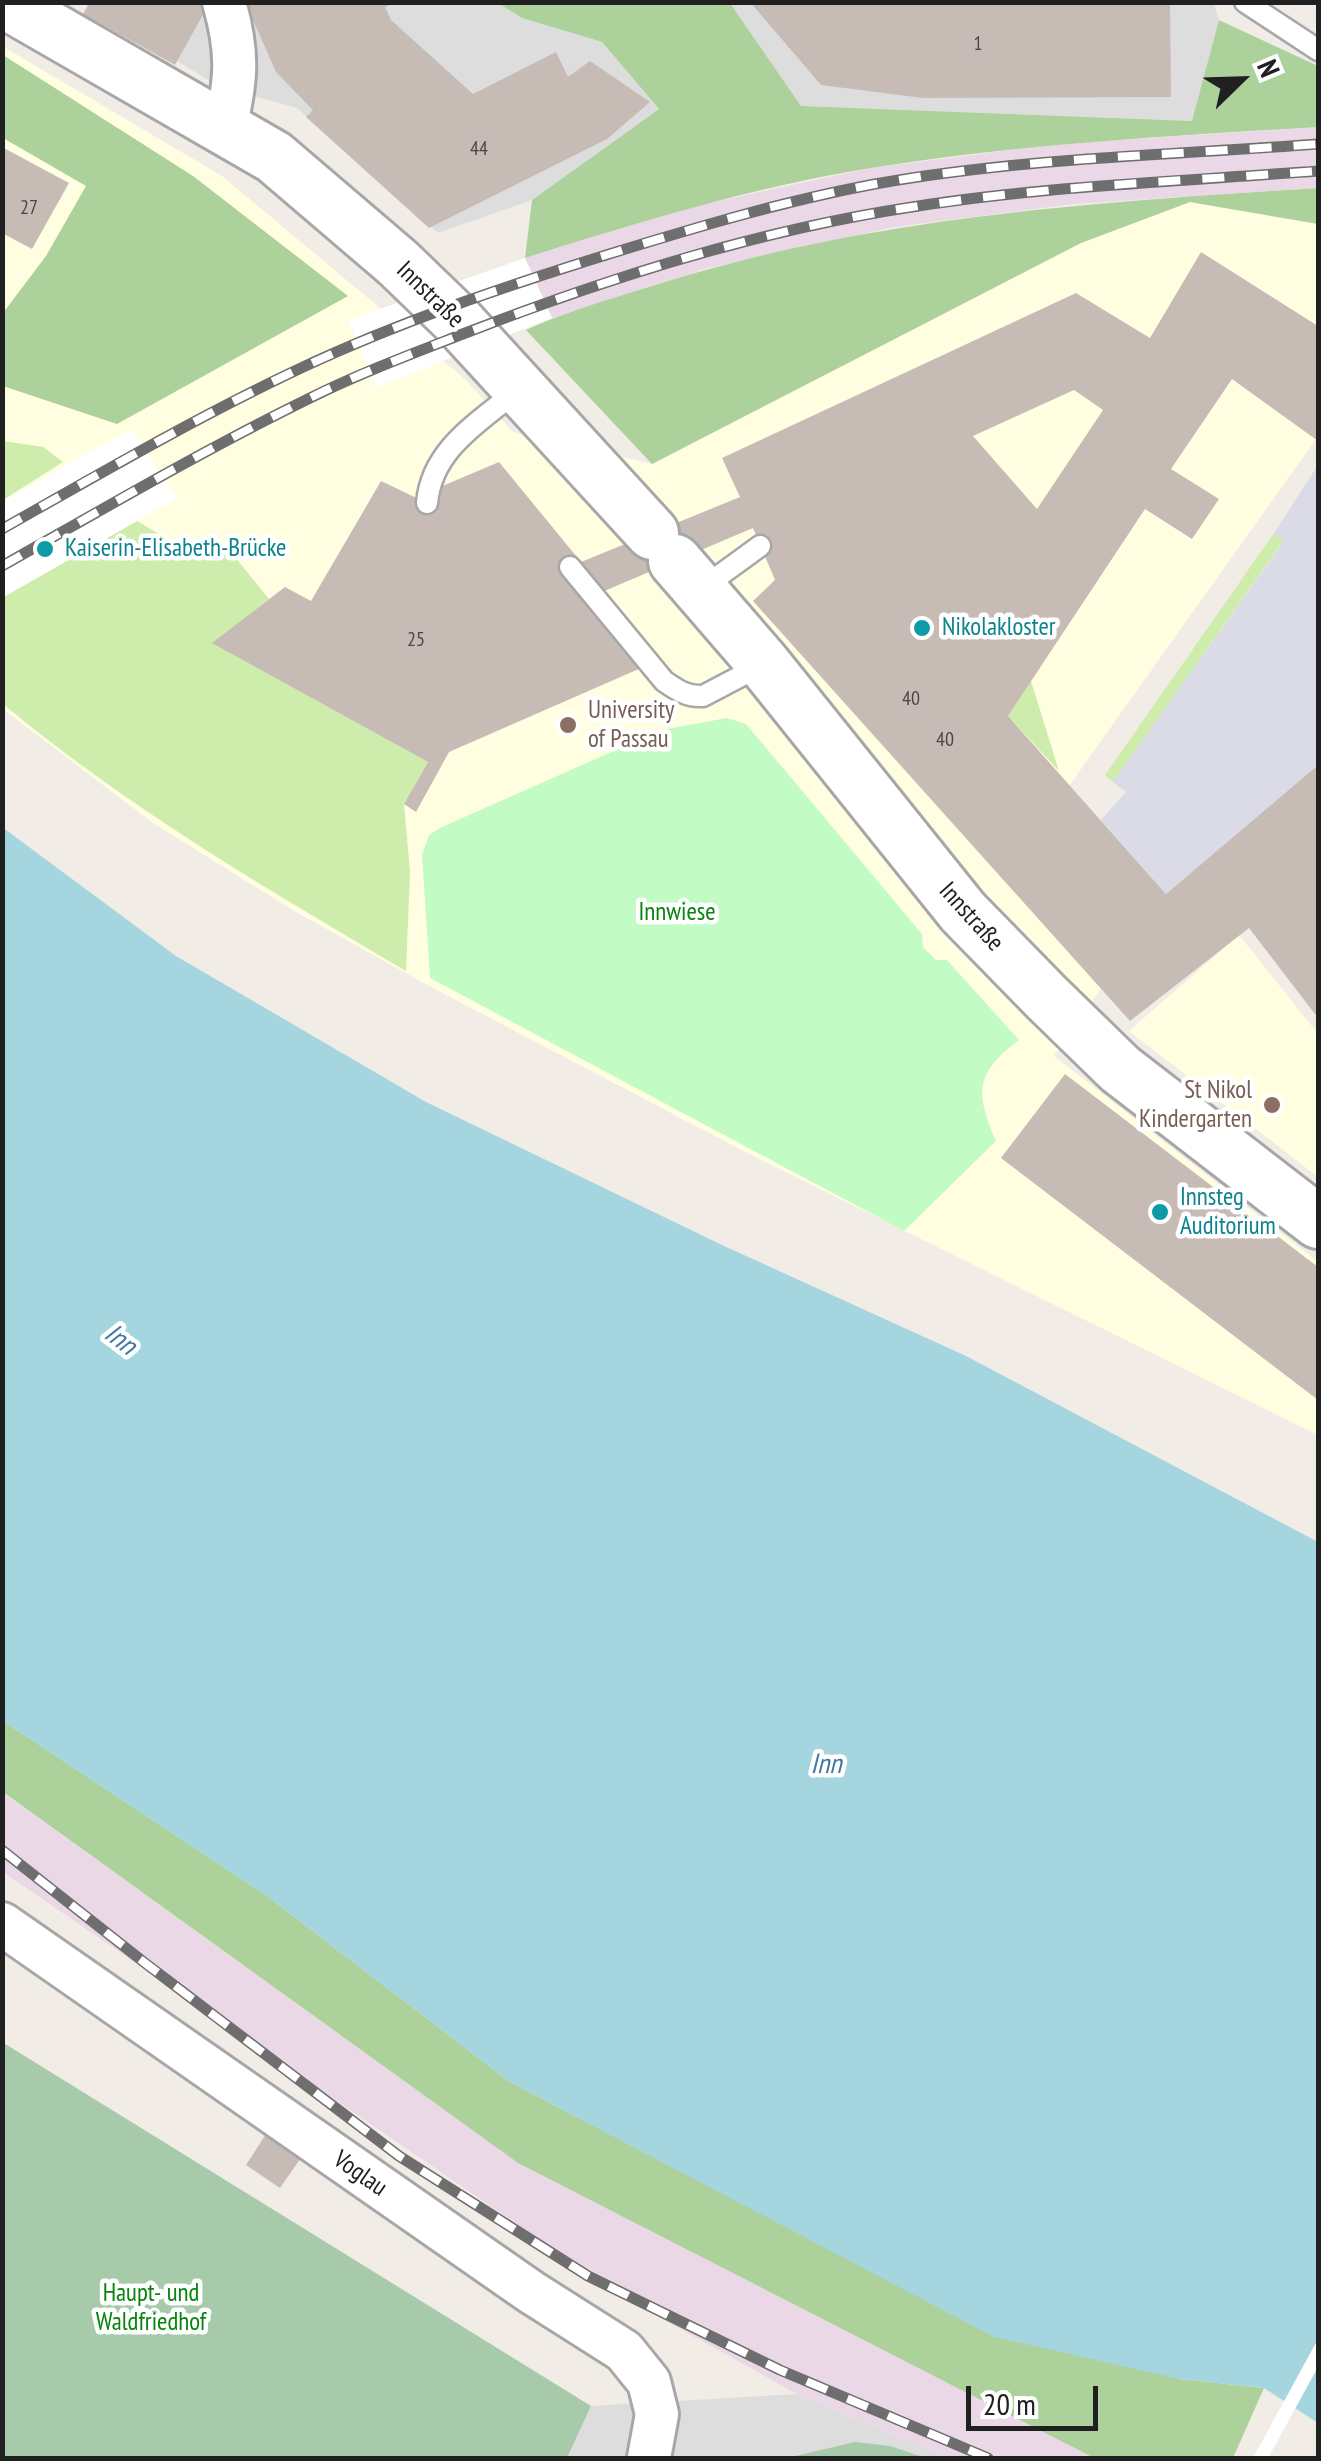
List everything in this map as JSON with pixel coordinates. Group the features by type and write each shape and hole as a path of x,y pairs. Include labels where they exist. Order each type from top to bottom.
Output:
{"street":[{"name":"Innstraße","path":"5,2 274,158 398,263 455,318 764,664 963,912 1120,1069 1318,1222"},
{"path":"224,2 234,38 236,82 224,126"},
{"name":"Voglau","path":"2,1924 515,2282 624,2351 649,2382 657,2414 649,2458"}],"lane":[{"path":"1245,2 1318,50"},
{"path":"427,502 436,467 448,448 518,390"},
{"path":"675,562 760,546"},
{"path":"570,567 664,681 692,697 720,688 764,664"}],"shaded area":[{"path":"1213,2 1219,20 1193,121 801,106 730,3"},
{"path":"82,3 498,3 522,18 602,42 659,109 532,200 438,233 297,108 218,86"},
{"name":"University of Passau","path":"2,46 222,176 466,380 513,432 652,464 1081,243 1190,202 1318,224 1318,436 1069,786 1166,894 1054,1056 1318,1262 1318,1435 753,1156 431,987 296,912 153,823 3,709"},
{"path":"1318,127 1318,188 1073,204 894,227 708,268 552,318 525,258 686,208 871,168 1058,144"},
{"path":"1318,465 1318,765 1166,894 1101,820 1126,792 1113,782 1284,541 1274,533"},
{"name":"St Nikol Kindergarten","path":"1239,935 1318,1034 1318,1177 1129,1031"},
{"path":"2,1792 518,2163 1094,2458 948,2458 797,2394 623,2297 3,1872"},
{"path":"797,2394 948,2458 567,2458 591,2406"}],"green space":[{"path":"498,3 730,3 801,106 1192,121 1219,20 1318,66 1318,127 1038,147 871,168 740,195 525,258 532,200 659,109 602,42 522,18"},
{"path":"3,55 193,176 348,296 117,424 3,386 3,313 46,256 86,186 3,138"},
{"path":"1318,188 1318,224 1190,202 1081,243 652,464 526,330 602,302 732,263 898,228 1064,207"},
{"path":"3,441 43,447 63,462 3,500"},
{"path":"137,521 172,542 230,551 269,599 213,643 428,762 404,804 410,872 406,971 149,813 3,704 2,598"},
{"path":"1274,533 1284,540 1113,782 1105,775"},
{"path":"1031,681 1059,771 1008,716"},
{"name":"Innwiese","path":"727,718 746,724 922,934 923,947 936,960 947,960 1019,1040 994,1063 983,1084 982,1096 996,1141 904,1231 430,978 422,855 429,835 661,730"},
{"path":"3,1721 267,1896 510,2082 831,2250 1180,2379 1264,2388 1233,2458 1094,2458 518,2163 3,1792"},
{"name":"Haupt- und Waldfriedhof","path":"2,2042 591,2406 567,2458 3,2458"},
{"path":"855,2442 890,2446 926,2458 787,2458"}],"water":[{"name":"Inn","path":"2,827 176,956 426,1102 722,1245 966,1356 1318,1542 1318,2423 1264,2388 1180,2379 994,2337 510,2082 267,1896 3,1721"}],"pier":[{"path":"525,258 552,318 377,387 348,320"},
{"name":"Kaiserin-Elisabeth-Brücke","path":"131,429 177,498 3,597 3,501"},
{"path":"1318,2339 1318,2367 1268,2458 1253,2458"}],"building":[{"path":"90,2 210,2 175,65 83,14"},
{"path":"245,2 397,2 385,7 391,20 473,94 556,52 568,77 590,61 650,102 607,139 429,228 306,117 313,110 276,72"},
{"path":"750,2 1170,2 1171,97 923,98 821,85"},
{"path":"2,147 69,183 32,249 2,233"},
{"name":"Nikolakloster","path":"1201,252 1318,326 1318,441 1232,379 1171,469 1219,499 1192,539 1145,509 1008,716 1166,894 1318,765 1318,1018 1249,928 1130,1021 753,601 775,580 753,528 583,600 641,668 449,752 416,812 404,804 428,762 212,643 285,587 311,601 381,481 427,503 439,501 440,487 499,462 581,562 740,497 722,458 1076,293 1150,338","holes":["1074,390 1103,410 1037,509 973,436"]},
{"name":"Innsteg Auditorium","path":"1065,1074 1318,1267 1318,1400 1001,1158"},
{"path":"268,2131 303,2155 280,2188 246,2165"}],"railway":[{"path":"2,529 188,425 338,351 490,293 706,225 841,191 930,175 1041,163 1318,144"},
{"path":"2,566 192,459 347,381 631,274 799,228 912,207 1013,194 1318,171"},
{"path":"2,1850 399,2156 588,2276 780,2370 988,2458"}],"place":[{"name":"Kaiserin-Elisabeth-Brücke","path":"45,549"},
{"name":"Nikolakloster","path":"922,628"},
{"name":"University of Passau","path":"568,725"},
{"name":"St Nikol Kindergarten","path":"1272,1105"},
{"name":"Innsteg Auditorium","path":"1160,1212"}]}
